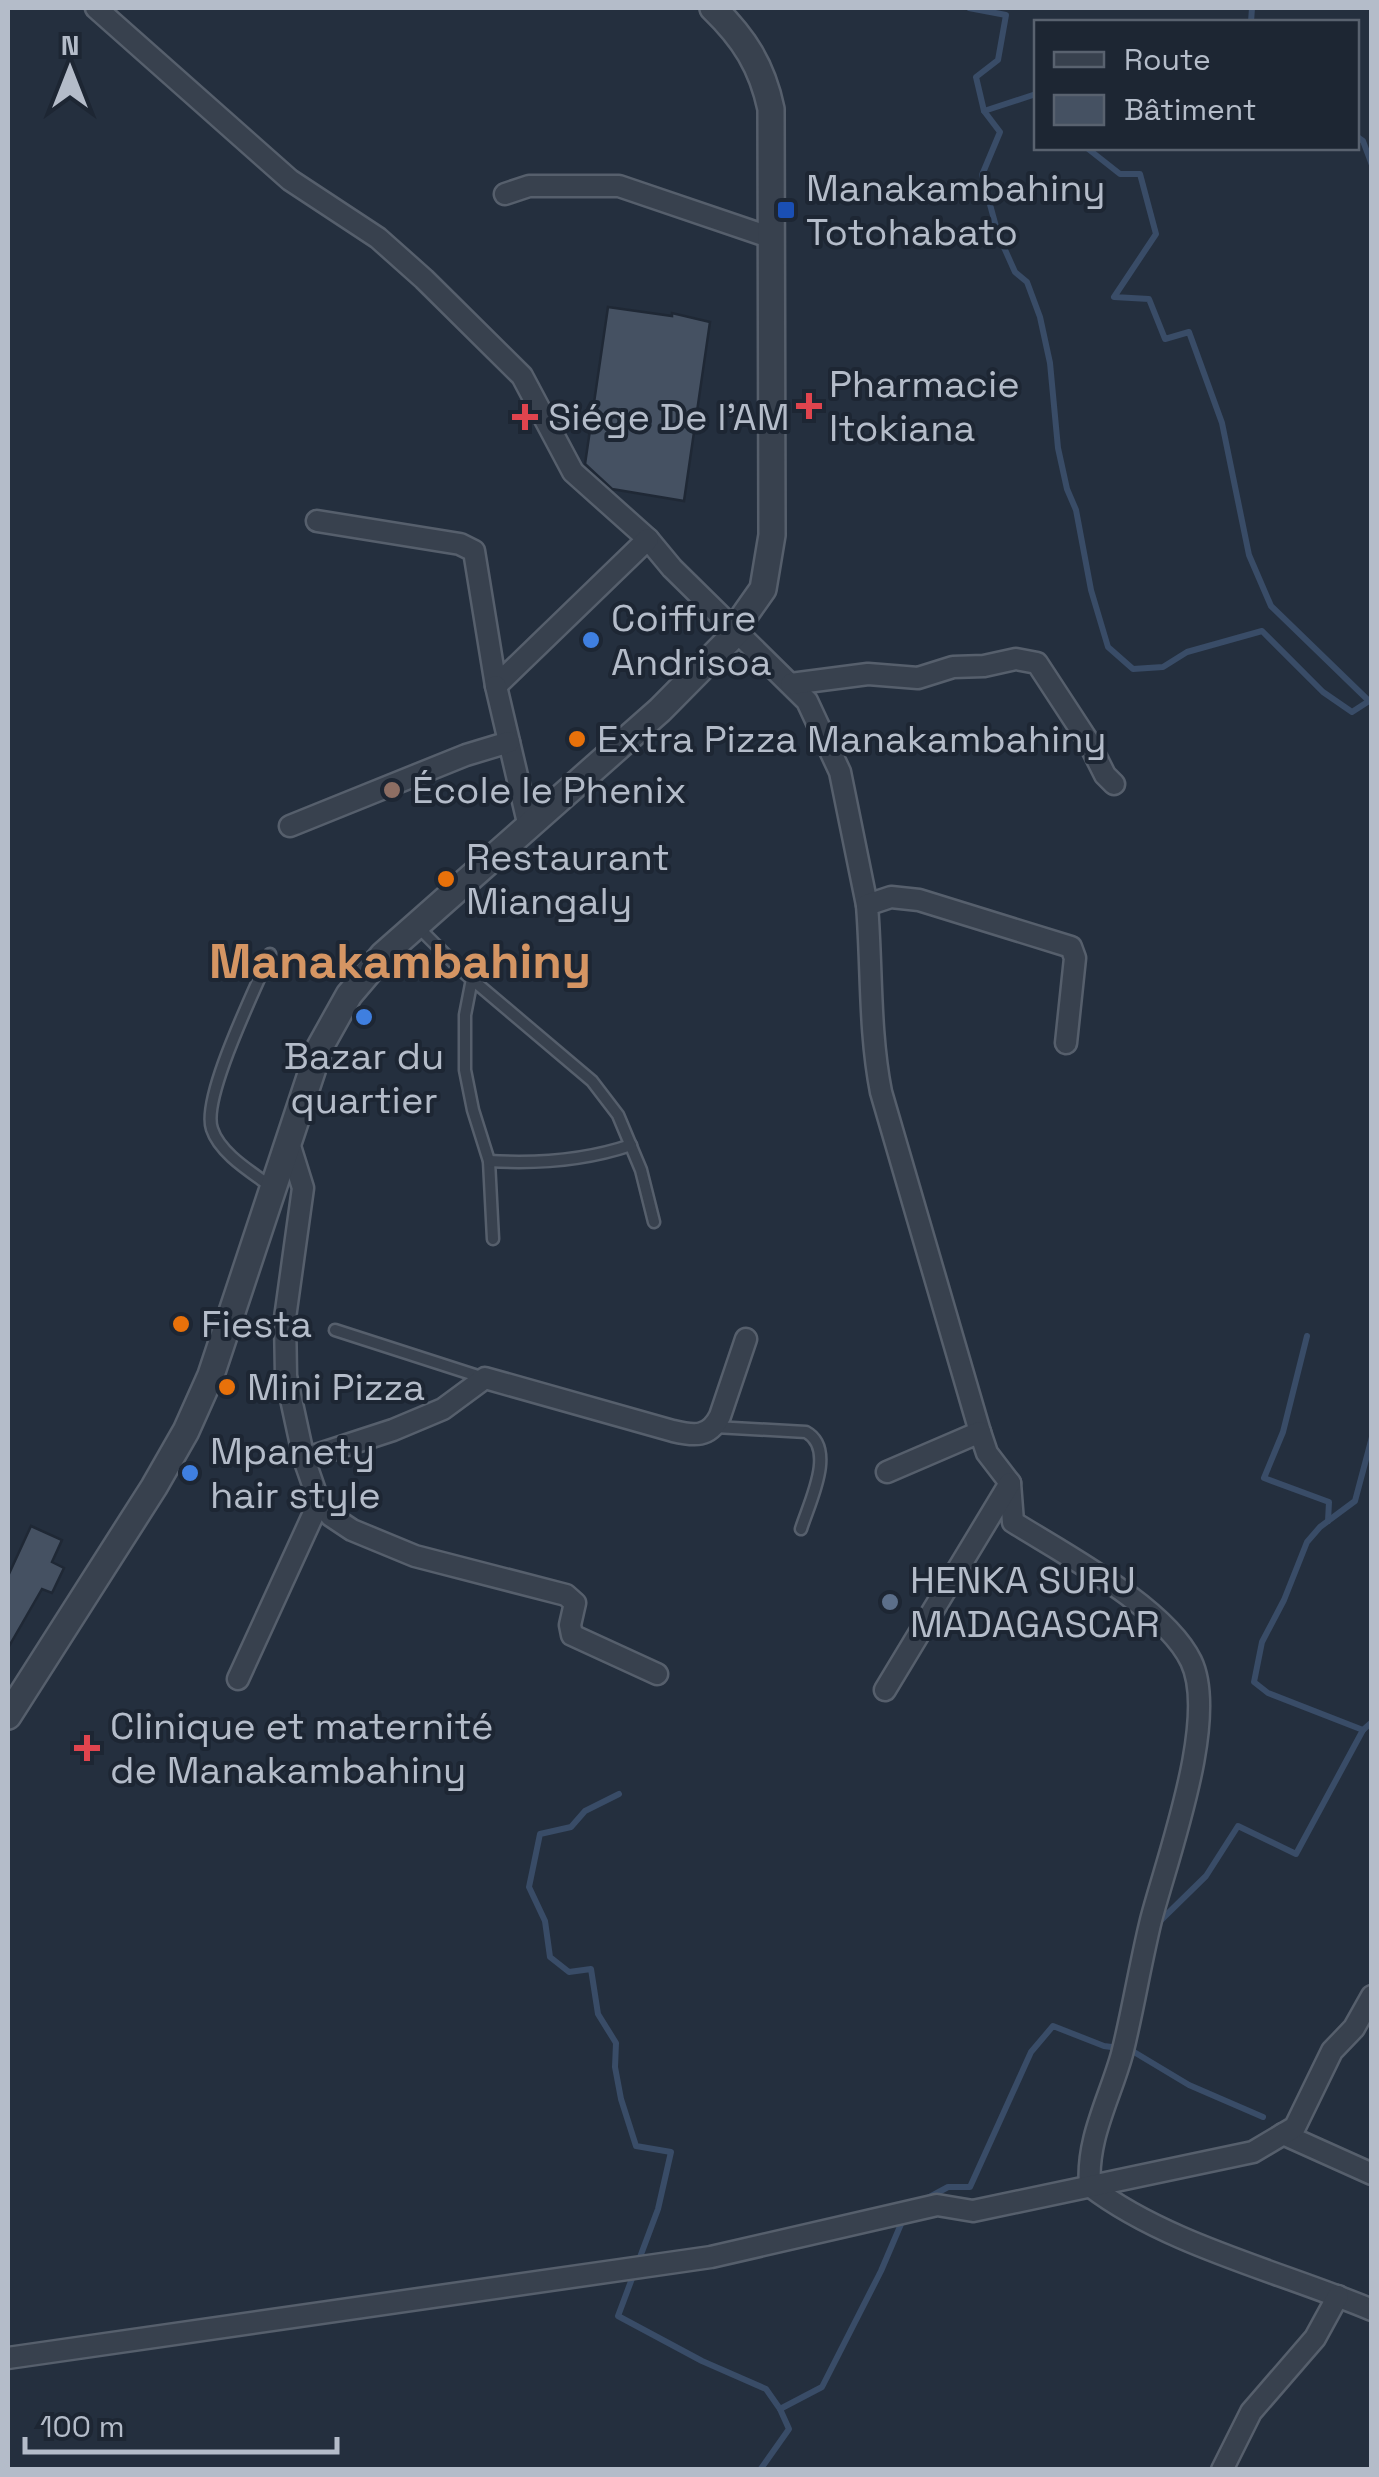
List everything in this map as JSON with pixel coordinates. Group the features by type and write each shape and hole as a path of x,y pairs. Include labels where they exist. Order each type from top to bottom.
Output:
{"street":[{"path":"96,8 290,180 378,238 424,280 522,376 573,472 648,540 806,701 840,772 867,905 874,1056 881,1092 980,1432 993,1462 1010,1482 1013,1522 1134,1598 1176,1640 1192,1662 1198,1686 1196,1743 1184,1803 1151,1922 1124,2048 1092,2144 1090,2186 1109,2200 1212,2250 1372,2310"},
{"path":"8,1716 186,1431 211,1375 320,1047 333,1021 365,974 660,710 738,632 763,589 772,535 771,108 765,78 751,51 714,8"},
{"path":"506,194 529,186 618,186 769,237"},
{"path":"316,521 460,544 474,551 496,686 530,827"},
{"path":"496,686 648,540"},
{"path":"792,684 868,674 918,678 953,668 1016,660 1037,662 1114,784"},
{"path":"290,826 466,754 509,742"},
{"path":"867,905 892,897 919,900 1071,947 1076,958 1066,1043"},
{"path":"289,1143 303,1188 284,1318 284,1347 293,1416 320,1502 331,1516 352,1530 415,1556 566,1594 575,1603 572,1635 658,1674"},
{"path":"304,1459 443,1409 485,1378 693,1436 714,1427 746,1339"},
{"path":"887,1472 980,1432"},
{"path":"885,1690 1010,1482"},
{"path":"238,1679 320,1502"},
{"path":"8,2358 712,2257 937,2204 973,2211 1253,2152 1294,2127 1332,2051 1354,2028 1372,1996"},
{"path":"1283,2134 1372,2174"},
{"path":"1222,2470 1252,2412 1315,2338 1338,2296"}],"lane":[{"path":"416,926 592,1081 618,1114 654,1222"},
{"path":"270,954 210,1107 212,1130 227,1152 274,1189"},
{"path":"472,979 464,1015 465,1070 489,1161 493,1240"},
{"path":"489,1161 565,1161 631,1145"},
{"path":"335,1330 485,1378"},
{"path":"714,1427 806,1432 816,1437 821,1461 801,1529"}],"building":[{"path":"608,307 672,313 710,322 684,501 612,489 585,464"},
{"path":"31,1526 62,1540 52,1562 64,1568 52,1593 42,1589 8,1648 8,1576"}],"waterway":[{"path":"969,8 1006,15 998,60 976,77 984,111 1000,132 982,175 998,234 1015,272 1027,282 1040,317 1050,363 1058,448 1108,647 1133,669 1163,667 1187,652 1262,631 1323,692 1352,712 1369,701 1372,703"},
{"path":"1251,20 1252,8"},
{"path":"984,111 1034,95"},
{"path":"1359,138 1372,165"},
{"path":"1090,150 1120,174 1140,174 1156,234 1114,297 1149,299 1165,339 1189,332 1222,423 1249,555 1271,606 1369,701"},
{"path":"1307,1336 1283,1432 1264,1478 1329,1502 1328,1521"},
{"path":"1157,1924 1206,1876 1238,1826 1296,1854 1363,1730 1268,1693 1254,1682 1262,1642 1307,1542 1355,1501 1372,1437"},
{"path":"1363,1730 1372,1722"},
{"path":"619,1794 585,1811 571,1827 540,1834 529,1887 545,1921 550,1957 569,1972 591,1969 598,2014 616,2043 615,2067 621,2099 636,2146 671,2152 658,2209 618,2316 702,2361 766,2389 780,2409"},
{"path":"924,2200 948,2187 970,2187 1031,2052 1053,2026 1119,2048"},
{"path":"1129,2049 1189,2085 1263,2117"},
{"path":"760,2470 789,2429 780,2409 822,2387 904,2217"}],"place":[{"name":"Manakambahiny Totohabato","path":"786,210"},
{"name":"Pharmacie Itokiana","path":"809,406"},
{"name":"Siége De l'AM","path":"525,417"},
{"name":"Coiffure Andrisoa","path":"591,640"},
{"name":"Extra Pizza Manakambahiny","path":"577,739"},
{"name":"École le Phenix","path":"392,790"},
{"name":"Restaurant Miangaly","path":"446,879"},
{"name":"Bazar du quartier","path":"364,1017"},
{"name":"Fiesta","path":"181,1324"},
{"name":"Mini Pizza","path":"227,1387"},
{"name":"Mpanety hair style","path":"190,1473"},
{"name":"HENKA SURU MADAGASCAR","path":"890,1602"},
{"name":"Clinique et maternité de Manakambahiny","path":"87,1748"}],"district":[{"name":"Manakambahiny","path":"400,961"}]}
